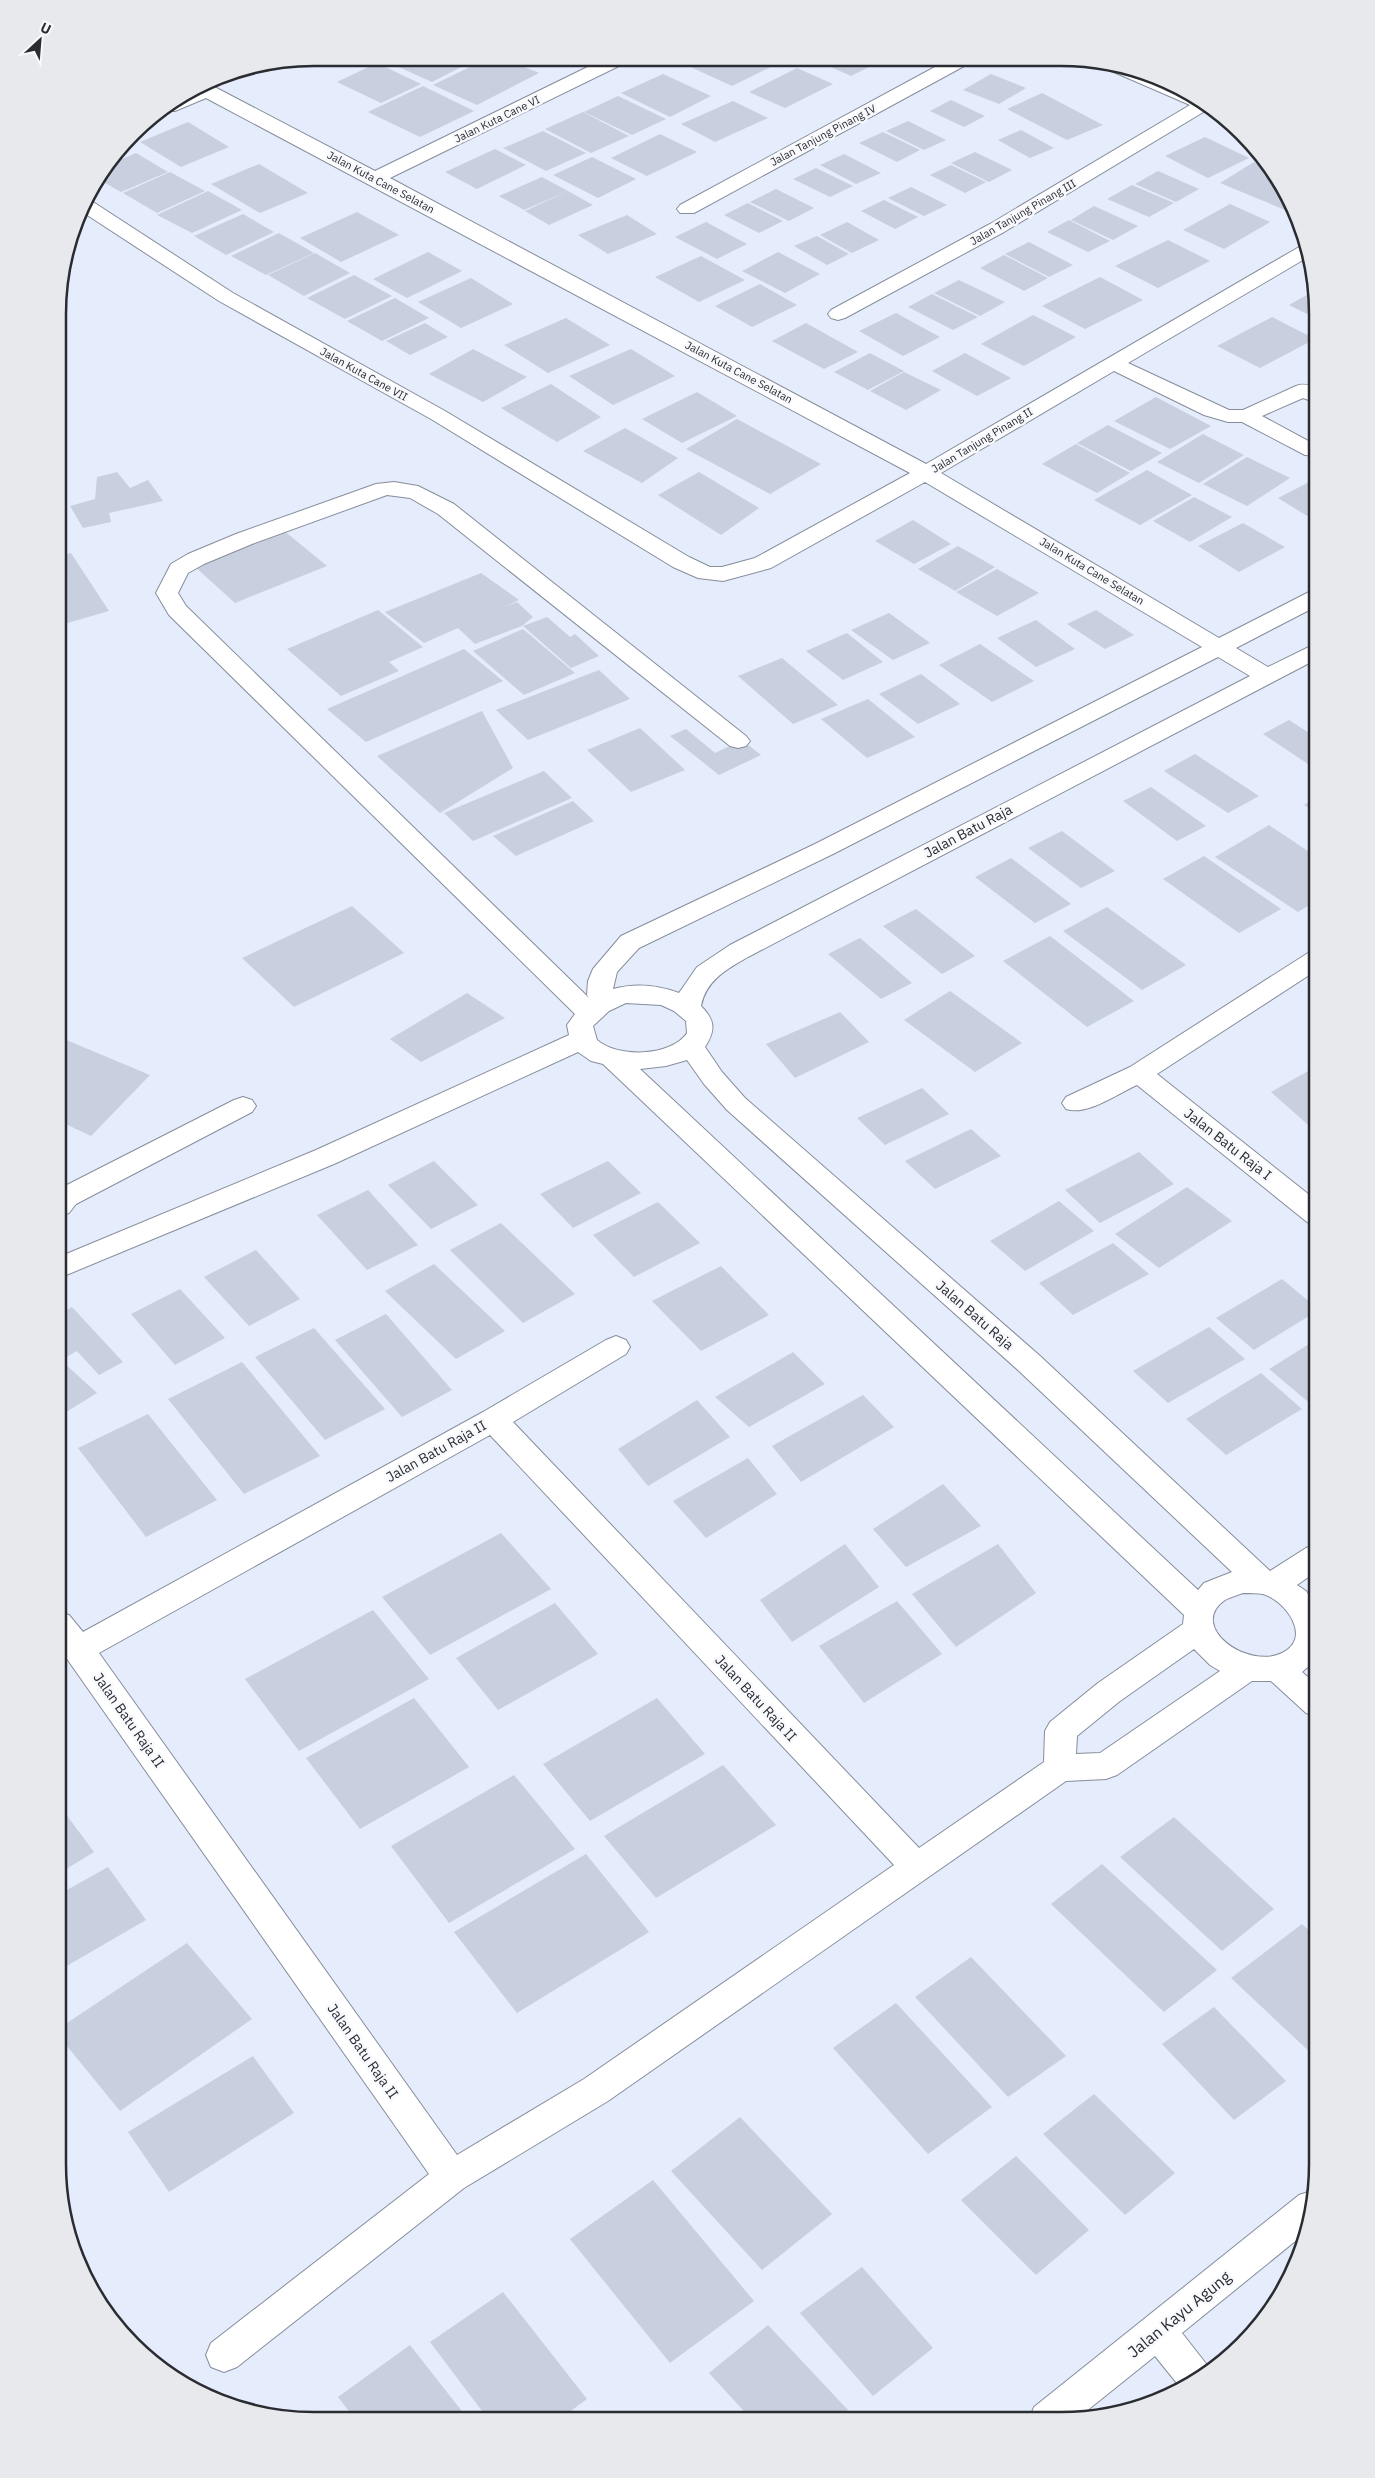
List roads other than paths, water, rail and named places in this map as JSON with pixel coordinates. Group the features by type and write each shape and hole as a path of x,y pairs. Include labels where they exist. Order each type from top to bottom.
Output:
{"street":[{"name":"Jalan Kuta Cane VI","path":"375,178 605,66"},
{"name":"Jalan Tanjung Pinang IV","path":"687,209 953,66"},
{"name":"Jalan Kuta Cane Selatan","path":"207,91 375,178 926,473 1267,676"},
{"name":"Jalan Tanjung Pinang III","path":"838,314 997,228 1196,107"},
{"name":"Jalan Kuta Cane VII","path":"90,209 226,296 438,416 646,542"},
{"name":"Jalan Tanjung Pinang II","path":"646,542 681,562 706,573 723,574 764,563 870,502 926,473 1300,251"},
{"path":"1113,362 1211,411 1228,416 1246,416 1303,390 1309,393"},
{"path":"1246,416 1309,449"},
{"path":"596,1007 177,610 167,593 171,581 179,570 196,559 244,539 384,489 407,489 422,494 446,509 738,741"},
{"path":"596,1007 626,994 654,994 688,1006 699,1018 700,1034 692,1046 674,1054 649,1061 612,1058 591,1050 582,1040 580,1025 596,1007 606,969 630,942 824,848 1309,601"},
{"name":"Jalan Batu Raja","path":"688,1006 697,981 707,970 739,951 1309,654"},
{"path":"1075,1103 1139,1073 1309,964"},
{"path":"66,1265 325,1157 582,1040"},
{"name":"Jalan Batu Raja","path":"692,1046 713,1078 736,1104 1030,1363 1268,1584"},
{"path":"612,1058 1198,1620 1215,1654 1246,1669 1278,1669 1299,1660 1309,1638"},
{"name":"Jalan Batu Raja I","path":"1139,1073 1309,1209"},
{"path":"66,1197 243,1106"},
{"name":"Jalan Batu Raja II","path":"452,2177 79,1649 493,1420 616,1347"},
{"name":"Jalan Batu Raja II","path":"493,1420 916,1867"},
{"path":"1268,1584 1309,1561"},
{"path":"1060,1768 1061,1731 1198,1620 1208,1595 1223,1585 1242,1581 1268,1584 1294,1598 1309,1622"},
{"path":"66,1634 79,1649"},
{"path":"224,2354 452,2177 596,2090 1060,1768 1106,1766 1246,1669"},
{"path":"1278,1669 1309,1697"},
{"name":"Jalan Kayu Agung","path":"1057,2412 1304,2213"},
{"path":"1157,2331 1192,2373"}]}
